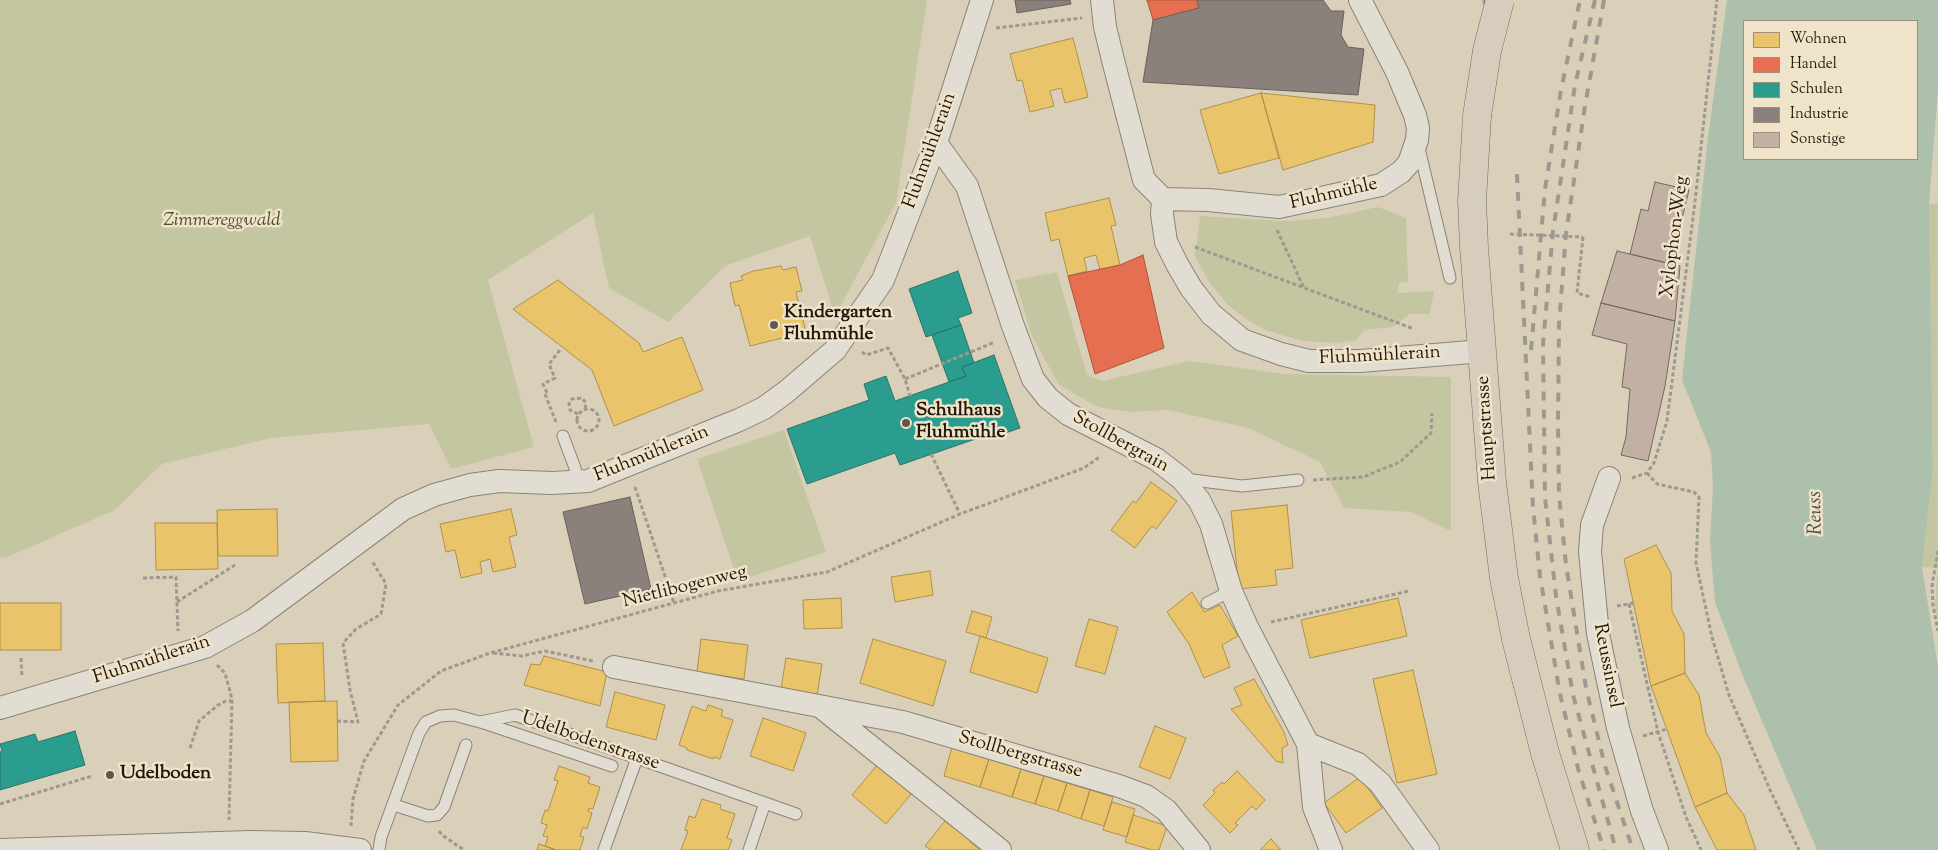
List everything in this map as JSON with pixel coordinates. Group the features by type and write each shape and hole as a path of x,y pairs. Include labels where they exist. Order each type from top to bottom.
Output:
{"main road":[{"name":"Hauptstrasse","path":"1500,0 1481,82 1474,148 1472,201 1490,464 1504,578 1516,639 1540,734 1575,850"}],"street":[{"name":"Fluhmühlerain","path":"0,708 205,647 252,621 402,509 434,495 470,485 499,482 552,483 588,481 739,420 764,408 786,392 835,350 883,280 936,143 982,0"},
{"path":"1102,0 1112,60 1144,180 1163,199"},
{"path":"1360,0 1403,85 1415,115 1418,140"},
{"name":"Fluhmühle","path":"1163,199 1208,200 1279,207 1381,185 1392,180 1405,168 1418,140"},
{"name":"Stollbergrain","path":"936,143 967,186 1013,326 1033,379 1048,398 1068,414 1156,460 1182,478 1199,500 1211,524 1232,591 1247,627 1308,744 1314,806 1331,850"},
{"name":"Fluhmühlerain","path":"1163,199 1162,214 1166,242 1191,288 1212,314 1242,340 1281,354 1309,361 1360,362 1483,351"},
{"name":"Reussinsel","path":"1609,478 1592,525 1590,552 1598,634 1620,735 1642,811 1657,850"},
{"name":"Stollbergstrasse","path":"614,667 903,722 1119,786 1146,796 1166,810 1199,850"},
{"name":"Stollbergstrasse","path":"818,705 1000,850"},
{"path":"1308,744 1358,764 1380,782 1428,850"},
{"path":"0,850 250,842 305,843 356,841"}],"lane":[{"path":"1418,140 1450,278"},
{"path":"563,436 575,468 577,481"},
{"path":"1182,478 1242,486 1298,480"},
{"path":"1206,602 1232,591"},
{"name":"Udelbodenstrasse","path":"379,850 381,837 419,733 426,722 440,716 454,715 480,722 516,715 796,814"},
{"path":"480,722 612,766"},
{"path":"394,805 428,816 437,815 444,807 466,745"},
{"path":"604,850 637,758"},
{"path":"749,850 765,803"}],"path":[{"name":"Xylophon-Weg","path":"1717,0 1695,202 1667,421 1654,463 1647,473 1657,484 1694,492 1699,497 1696,563 1712,638 1730,695 1771,792 1799,850"},
{"path":"991,28 1076,19"},
{"path":"1266,206 1305,288"},
{"path":"1510,234 1583,237 1577,293 1591,298"},
{"path":"1165,235 1414,329"},
{"path":"843,338 866,355 888,348 905,379 910,396"},
{"path":"905,379 995,342"},
{"path":"557,424 543,384 555,378 549,364 560,350"},
{"path":"578,414 570,410 569,404 572,399 582,398 586,403 585,409"},
{"path":"585,409 594,410 599,418 599,422 594,430 586,432 578,427 576,422 578,414 585,409"},
{"path":"1298,480 1363,477 1400,462 1431,433 1432,413"},
{"path":"931,454 960,514"},
{"name":"Nietlibogenweg","path":"356,841 354,799 364,761 398,705 442,671 490,653 718,591 827,572 960,514 1084,468 1103,455"},
{"path":"628,465 674,603"},
{"path":"337,721 358,722 350,690 343,643 356,629 381,614 386,584 360,541"},
{"path":"1938,551 1932,586 1933,605 1938,631"},
{"path":"176,602 235,565"},
{"path":"143,578 176,577 178,639"},
{"path":"1247,627 1409,591"},
{"path":"1618,606 1632,604 1658,732 1686,817 1701,850"},
{"path":"490,653 522,656 545,650 578,656 614,667"},
{"path":"21,658 22,686"},
{"path":"226,678 232,701 228,828"},
{"path":"190,748 199,721 218,705 226,701 232,701"},
{"path":"1646,735 1667,729"},
{"path":"0,804 92,776"},
{"path":"437,815 438,829 442,835 464,850"}],"green space":[{"name":"Zimmereggwald","path":"0,0 927,0 896,203 835,316 810,236 725,266 668,322 609,288 593,213 488,280 534,447 451,469 429,424 271,438 162,464 115,510 5,558 0,557"},
{"path":"1929,204 1938,204 1938,568 1922,567 1933,469"},
{"path":"1378,207 1406,218 1408,282 1399,283 1398,293 1434,291 1430,314 1410,314 1393,327 1365,330 1356,340 1338,343 1302,341 1265,330 1229,306 1209,282 1195,256 1200,216 1285,221 1327,218"},
{"path":"1057,272 1087,375 1102,381 1189,361 1285,374 1451,377 1451,531 1411,512 1344,508 1320,462 1248,428 1168,410 1130,412 1098,407 1059,385 1032,336 1015,280"},
{"path":"784,430 826,552 738,581 697,459"},
{"path":"1938,568 1938,619 1935,603"}],"water":[{"name":"Reuss","path":"1727,0 1938,0 1938,90 1929,204 1933,469 1922,567 1938,667 1938,850 1817,850 1742,674 1715,602 1710,542 1713,487 1711,452 1682,380 1708,137"}],"building: Wohnen":[{"path":"1073,38 1088,97 1065,103 1061,88 1050,91 1054,106 1030,112 1022,80 1017,81 1010,54"},
{"path":"1261,93 1375,105 1373,142 1283,170"},
{"path":"1261,93 1279,158 1219,174 1200,110"},
{"path":"1109,198 1116,225 1111,226 1120,265 1100,270 1096,255 1084,258 1087,271 1068,276 1059,239 1051,241 1045,213"},
{"path":"781,266 783,270 796,267 802,291 796,292 806,332 750,346 739,305 735,306 730,283 743,280 741,276 753,271"},
{"path":"558,280 639,343 643,352 682,337 703,390 614,426 592,370 513,309"},
{"path":"1151,482 1177,501 1156,529 1152,526 1135,548 1111,530 1133,501 1136,503"},
{"path":"1287,505 1293,568 1275,570 1277,585 1239,589 1231,511"},
{"path":"277,509 278,556 218,556 217,510"},
{"path":"511,509 517,535 509,537 516,567 493,572 490,559 480,562 482,573 461,578 455,550 446,552 440,524"},
{"path":"155,523 217,523 218,569 156,570"},
{"path":"1656,545 1671,573 1672,611 1684,634 1685,673 1651,686 1624,559"},
{"path":"930,571 933,595 895,602 891,577"},
{"path":"1192,592 1204,612 1220,605 1238,636 1222,645 1230,667 1204,678 1189,644 1167,612"},
{"path":"841,598 842,628 804,629 803,600"},
{"path":"1398,598 1407,636 1310,658 1301,620"},
{"path":"0,603 61,603 61,650 0,650"},
{"path":"972,611 992,617 986,638 966,632"},
{"path":"1089,619 1118,627 1105,674 1075,666"},
{"path":"980,636 1048,658 1037,693 970,672"},
{"path":"701,639 748,645 744,679 697,672"},
{"path":"873,639 946,661 933,706 860,683"},
{"path":"323,643 325,701 278,703 276,644"},
{"path":"544,656 607,672 600,706 524,685 531,664 540,665"},
{"path":"786,658 822,664 817,695 781,689"},
{"path":"1413,670 1437,774 1397,783 1373,679"},
{"path":"1685,673 1699,695 1706,733 1720,757 1727,793 1695,807 1651,686"},
{"path":"1254,679 1284,732 1288,745 1282,748 1283,763 1276,761 1231,709 1242,705 1234,688"},
{"path":"615,692 665,705 656,740 606,727"},
{"path":"337,701 338,761 291,762 289,702"},
{"path":"708,705 723,710 721,716 733,720 720,759 714,757 713,759 687,750 687,748 679,745 692,706 706,711"},
{"path":"763,718 806,733 793,771 750,756"},
{"path":"1155,726 1186,738 1170,779 1139,767"},
{"path":"952,747 989,759 980,787 944,776"},
{"path":"989,759 1021,769 1012,797 980,787"},
{"path":"878,764 912,793 886,824 852,795"},
{"path":"559,766 590,777 588,783 600,787 593,809 589,808 588,811 592,813 587,829 583,827 580,836 584,837 580,850 556,850 545,846 548,837 543,836 547,825 541,823 545,810 548,811 558,781 554,780"},
{"path":"1021,769 1044,776 1035,804 1012,797"},
{"path":"1237,771 1265,800 1256,810 1252,806 1235,823 1238,825 1230,833 1203,805 1215,793 1213,790 1222,782 1224,784"},
{"path":"1044,776 1067,783 1058,811 1035,804"},
{"path":"1360,777 1382,808 1346,833 1324,803"},
{"path":"1067,783 1090,790 1081,819 1058,811"},
{"path":"1090,790 1113,797 1104,826 1081,819"},
{"path":"1727,793 1744,815 1756,850 1717,850 1695,807"},
{"path":"702,799 721,805 720,809 735,814 727,838 732,840 728,850 681,850 688,831 685,830 689,816 695,818"},
{"path":"1112,802 1135,809 1127,837 1103,830"},
{"path":"1133,815 1167,826 1159,850 1152,850 1125,842"},
{"path":"945,821 954,828 973,837 970,842 979,849 931,850 925,846"},
{"path":"1271,839 1281,850 1260,850"},
{"path":"539,844 545,846 556,850 537,850"}],"building: Handel":[{"path":"1147,0 1197,0 1199,8 1153,20"},
{"path":"1143,255 1164,348 1095,374 1068,276 1120,265"}],"building: Schulen":[{"path":"958,271 972,313 958,318 961,325 926,337 909,289"},
{"path":"961,325 974,363 962,367 966,376 949,382 932,335"},
{"path":"994,355 1020,428 988,439 987,435 900,465 895,453 807,484 787,429 869,400 864,384 886,376 895,401 966,376 962,367"},
{"path":"75,731 85,765 0,790 0,752 2,751 0,744 35,734 38,742"}],"building: Industrie":[{"path":"1015,0 1070,0 1071,4 1017,13"},
{"path":"1197,0 1323,0 1331,11 1344,11 1341,35 1348,47 1364,49 1358,95 1143,82 1153,20 1199,8"},
{"path":"630,497 651,589 585,604 563,512"}],"building: Sonstige":[{"path":"1655,182 1689,190 1671,264 1630,254 1641,209 1648,211"},
{"path":"1617,251 1680,266 1675,321 1601,303"},
{"path":"1601,303 1675,321 1665,386 1648,461 1621,455 1626,437 1630,389 1622,387 1627,344 1592,335"}],"railway":[{"path":"1484,0 1491,19"},
{"path":"1531,350 1545,189 1561,90 1580,0"},
{"path":"1595,0 1575,85 1553,231 1543,344 1545,498 1556,596 1573,695 1616,850"},
{"path":"1604,0 1585,106 1566,234 1559,324 1559,495 1566,565 1586,688 1605,766 1633,850"},
{"path":"1517,174 1533,507 1540,576 1560,694 1579,772 1604,850"}],"place":[{"name":"Kindergarten Fluhmühle","path":"774,325"},
{"name":"Schulhaus Fluhmühle","path":"906,423"},
{"name":"Udelboden","path":"110,775"}]}
